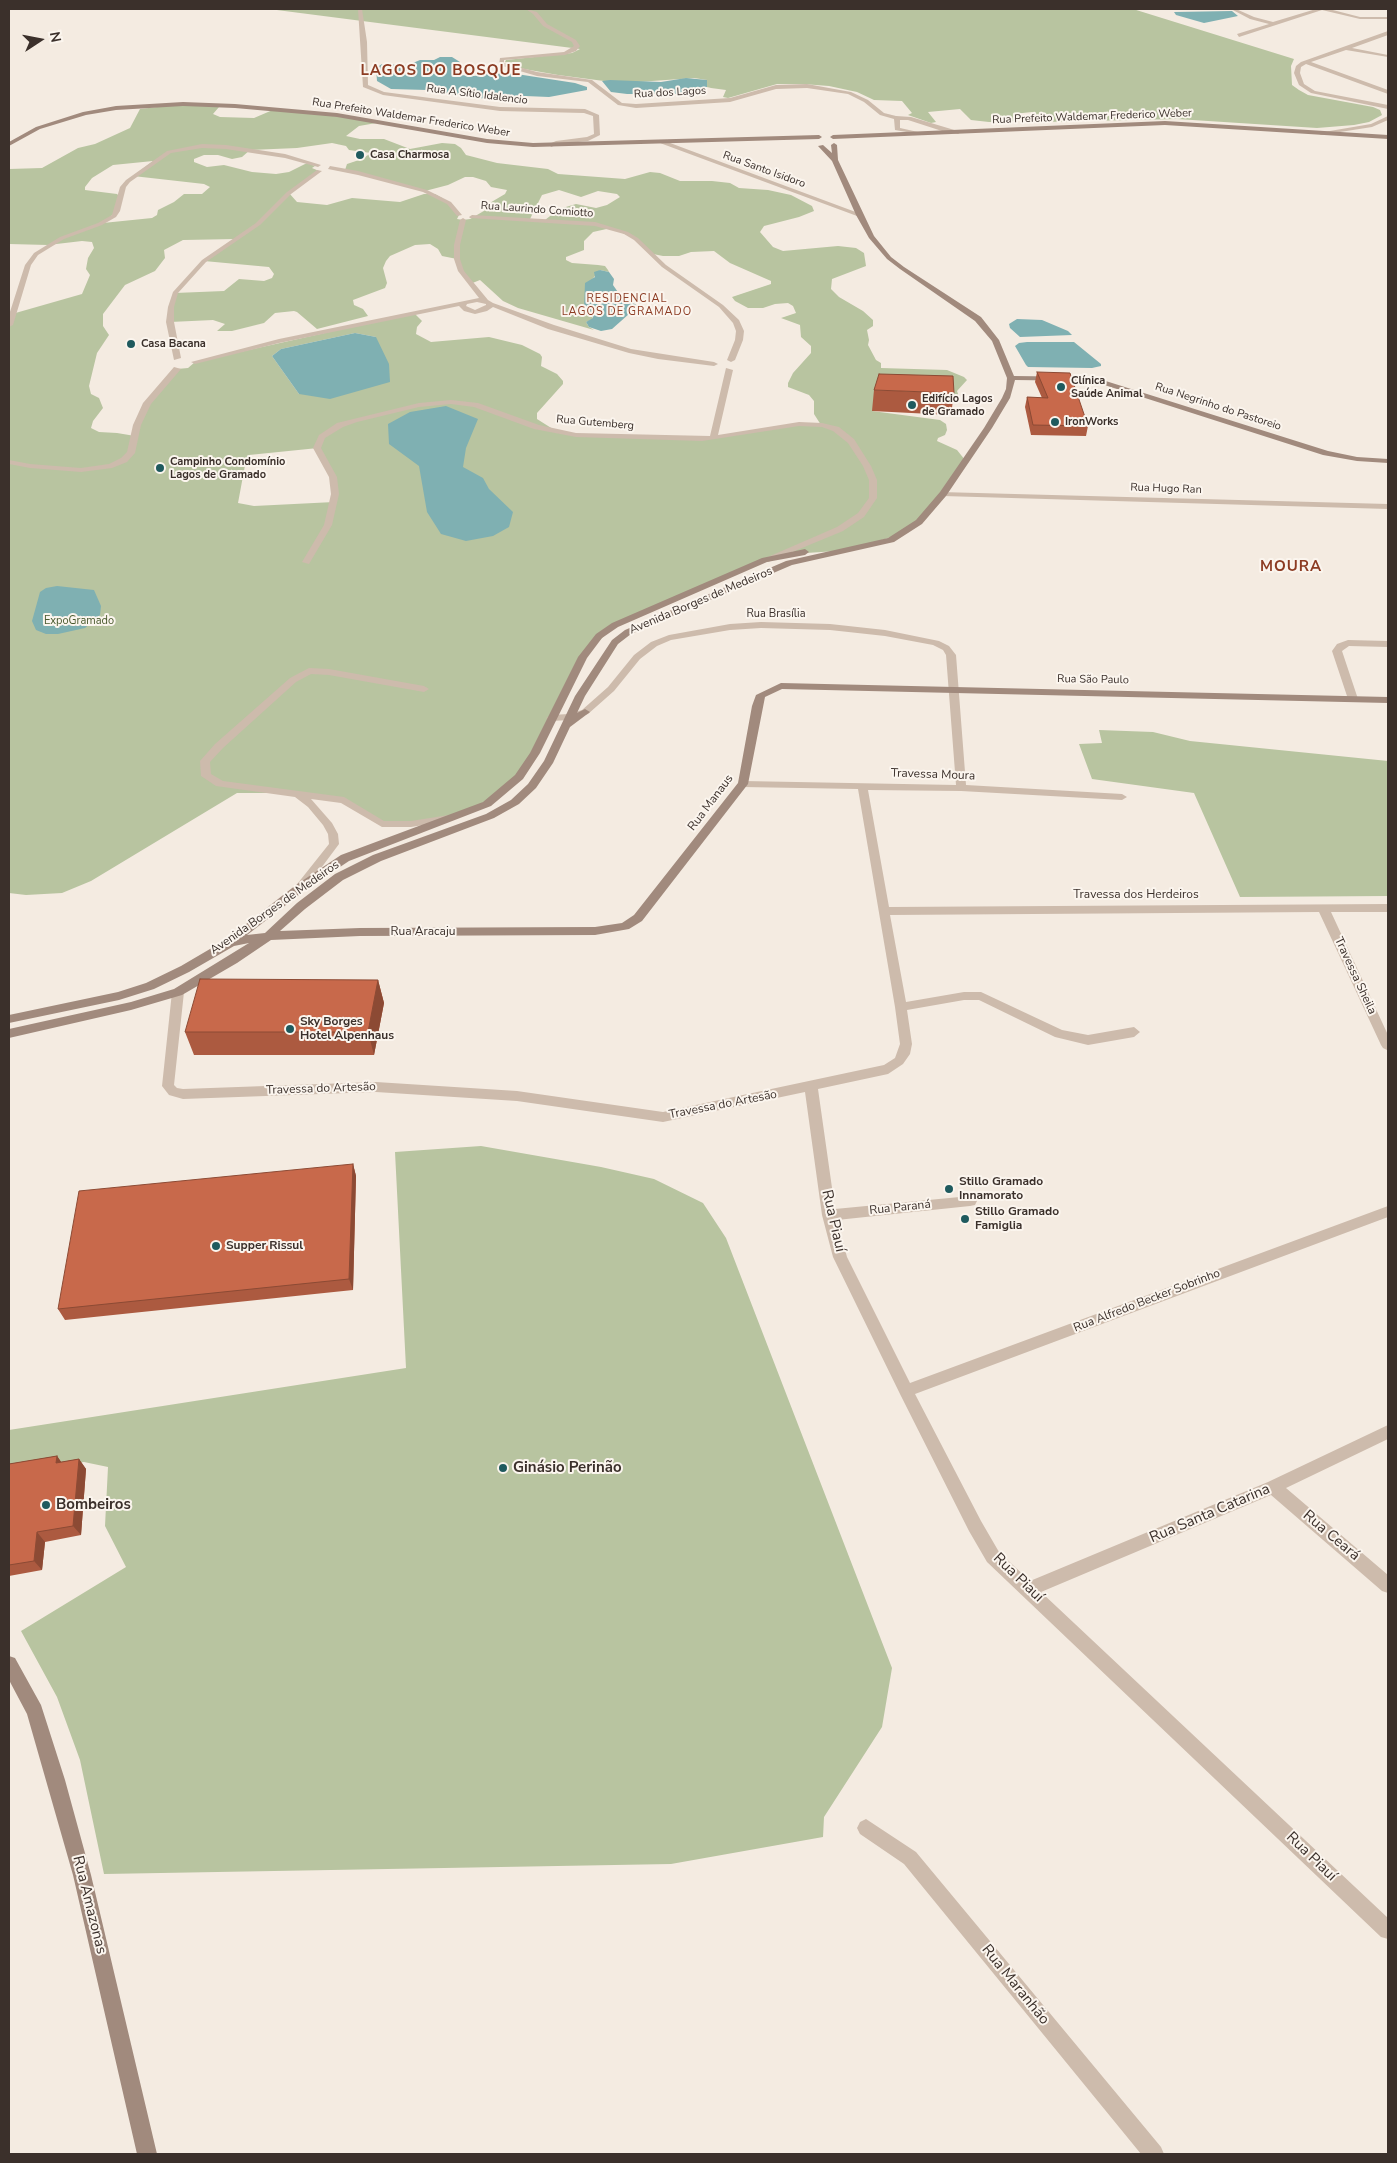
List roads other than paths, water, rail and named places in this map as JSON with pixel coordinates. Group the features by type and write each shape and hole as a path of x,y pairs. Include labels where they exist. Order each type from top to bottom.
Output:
{"main road":[{"name":"Rua Prefeito Waldemar Frederico Weber","path":"9,144 38,128 85,113 116,108 183,104 235,106 337,115 486,141 552,145 833,137 870,134 1165,124 1388,137"},
{"path":"870,134 897,129"},
{"name":"Rua Prefeito Waldemar Frederico Weber","path":"840,141 886,134"},
{"name":"Rua Prefeito Waldemar Frederico Weber","path":"787,137 813,142 821,146"},
{"path":"813,142 814,139 819,137"},
{"path":"821,146 834,145 840,141 833,137"},
{"path":"834,145 835,160 859,215 871,237 889,258 966,310 986,328 1002,353 1011,378"},
{"path":"821,146 835,160"},
{"name":"Rua Negrinho do Pastoreio","path":"1011,378 1094,379 1326,453 1350,458 1388,461"},
{"name":"Avenida Borges de Medeiros","path":"9,1034 132,1006 178,992 226,965 268,936 339,877 377,858 490,816 515,802 532,786 549,761 580,696 615,642 628,632 776,568 798,561 891,540 906,532 919,522 943,494 1006,398 1010,389 1011,378"},
{"name":"Avenida Borges de Medeiros","path":"9,1019 119,996 150,986 231,942 300,888 345,858 487,804 519,777 535,753 582,657 599,636 615,625 765,560 794,551 852,550"},
{"path":"776,568 794,551"},
{"name":"Rua São Paulo","path":"796,685 1388,700"},
{"name":"Rua Manaus","path":"615,929 625,926 638,918 743,784 757,706 761,696 781,686 796,685"},
{"path":"570,717 587,709 580,696"},
{"name":"Rua Aracaju","path":"231,942 268,936 360,932 595,931 615,929"},
{"path":"178,992 170,989 170,984 184,969"},
{"name":"Rua Amazonas","path":"9,1664 35,1711 56,1780 82,1875 147,2154"}],"street":[{"name":"Rua A Sítio Idalencio","path":"360,9 364,42 365,86 390,94 500,109 586,111 596,115 597,136 588,139 558,142 552,145"},
{"name":"Rua dos Lagos","path":"528,9 535,13 545,25 574,41 577,46 570,52 565,53 502,59 502,64 537,74 590,81 620,104 636,106 730,100 776,87 807,86 849,93 866,101 882,114 896,118"},
{"path":"1233,9 1252,18 1271,23"},
{"path":"1239,35 1271,23 1320,9"},
{"path":"1324,9 1360,18 1388,18"},
{"path":"1388,33 1307,62 1297,69 1299,82 1306,89 1322,95 1388,107"},
{"path":"1346,48 1388,56"},
{"path":"1307,62 1388,92"},
{"path":"916,133 897,129 898,121 896,118 909,118 958,132"},
{"path":"1321,133 1372,125 1388,118"},
{"path":"1372,125 1383,127"},
{"name":"Rua Santo Isidoro","path":"662,142 859,215"},
{"path":"9,325 28,265 36,254 62,238 109,220 117,211 123,187 133,176 169,152 213,146 249,150 318,168 358,173 425,190 449,203 461,218 457,245 457,259 460,272 488,302 488,308 480,311"},
{"path":"318,168 289,193 258,224 204,261 175,293 171,307 170,322 172,361 178,368 188,368 195,362 279,341 419,312 465,307 523,318"},
{"name":"Rua Laurindo Comiotto","path":"461,218 545,220 595,224 626,233 636,239 664,266 721,306 736,322 740,331 739,340 731,360 737,365 729,370"},
{"path":"470,284 472,300"},
{"path":"472,300 488,302 523,318 629,351 658,357 714,364 720,369 729,370 713,438"},
{"path":"465,307 472,300"},
{"path":"172,361 191,358 195,362"},
{"path":"714,364 718,360 731,360"},
{"path":"9,462 30,466 81,470 112,466 124,460 131,452 137,425 148,403 178,368"},
{"name":"Rua Gutemberg","path":"306,562 328,525 335,494 333,477 318,448 318,442 329,432 355,420 419,405 451,402 475,405 537,427 576,435 649,439 713,438 798,424 822,425 836,429 851,441 867,466 873,480 873,498 853,522 794,551"},
{"name":"Rua Hugo Ran","path":"943,494 1388,507"},
{"name":"Rua Brasília","path":"587,709 611,689 637,658 654,644 677,636 730,626 830,627 885,633 936,643 946,648 950,655 962,788"},
{"path":"1353,699 1337,651 1340,646 1348,643 1388,644"},
{"path":"424,690 329,672 309,671 293,680 219,746 205,761 206,776 220,784 344,800 382,824 412,824 459,816"},
{"path":"553,714 570,717 587,709"},
{"name":"Travessa Moura","path":"743,784 962,788 1122,798"},
{"name":"Travessa do Artesão","path":"178,992 168,1086 172,1092 183,1094 376,1087 517,1096 663,1117 810,1087 888,1068 899,1061 904,1054 906,1044 862,785"},
{"path":"297,793 312,805 327,823 333,834 334,844 300,888"},
{"name":"Travessa Sheila","path":"1323,908 1387,1044"},
{"name":"Travessa dos Herdeiros","path":"884,911 1388,908"},
{"path":"901,1007 964,996 981,996 1059,1034 1088,1040 1134,1032"},
{"name":"Rua Piauí","path":"810,1087 829,1215 840,1257 975,1526 993,1556 1388,1930"},
{"name":"Rua Paraná","path":"829,1215 970,1201"},
{"name":"Rua Alfredo Becker Sobrinho","path":"906,1391 1388,1211"},
{"name":"Rua Santa Catarina","path":"1029,1589 1273,1488 1388,1432"},
{"name":"Rua Ceará","path":"1273,1488 1388,1585"},
{"name":"Rua Maranhão","path":"866,1828 910,1858 1154,2154"}],"water":[{"path":"1232,11 1238,16 1204,23 1176,15 1174,12"},
{"path":"440,57 452,57 460,62 460,75 474,76 497,72 510,73 575,83 587,87 587,90 549,97 525,96 510,101 427,90 391,89 377,81 376,68 382,64 408,65 420,60 434,60"},
{"path":"686,78 707,80 707,87 681,94 627,94 611,92 602,81 661,82"},
{"path":"600,270 609,272 614,279 613,285 620,295 638,306 612,329 601,331 589,327 586,322 593,318 589,308 584,307 585,283 595,277 594,272"},
{"path":"1017,319 1042,320 1068,331 1072,335 1020,337 1010,328 1009,324"},
{"path":"355,333 376,337 389,364 390,382 330,399 299,394 272,356 281,349"},
{"path":"1074,342 1101,366 1092,368 1028,367 1015,346 1019,343"},
{"path":"446,406 478,419 466,448 463,467 483,478 489,489 513,512 509,527 493,536 466,541 441,534 427,512 419,466 389,444 388,424 410,412"},
{"path":"57,586 94,590 101,606 100,615 85,628 58,634 46,634 36,630 32,621 40,592 46,588"}],"place":[{"name":"Casa Charmosa","path":"360,155"},
{"name":"Casa Bacana","path":"131,344"},
{"name":"Clínica Saúde Animal","path":"1061,387"},
{"name":"Edifício Lagos de Gramado","path":"912,405"},
{"name":"IronWorks","path":"1055,422"},
{"name":"Campinho Condomínio Lagos de Gramado","path":"160,468"},
{"name":"Sky Borges Hotel Alpenhaus","path":"290,1029"},
{"name":"Stillo Gramado Innamorato","path":"949,1189"},
{"name":"Stillo Gramado Famiglia","path":"965,1219"},
{"name":"Supper Rissul","path":"216,1246"},
{"name":"Ginásio Perinão","path":"503,1468"},
{"name":"Bombeiros","path":"46,1505"}],"district":[{"name":"LAGOS DO BOSQUE","path":"441,71"},
{"name":"RESIDENCIAL LAGOS DE GRAMADO","path":"627,305"},
{"name":"MOURA","path":"1291,567"}],"park label":[{"name":"ExpoGramado","path":"79,621"}]}
